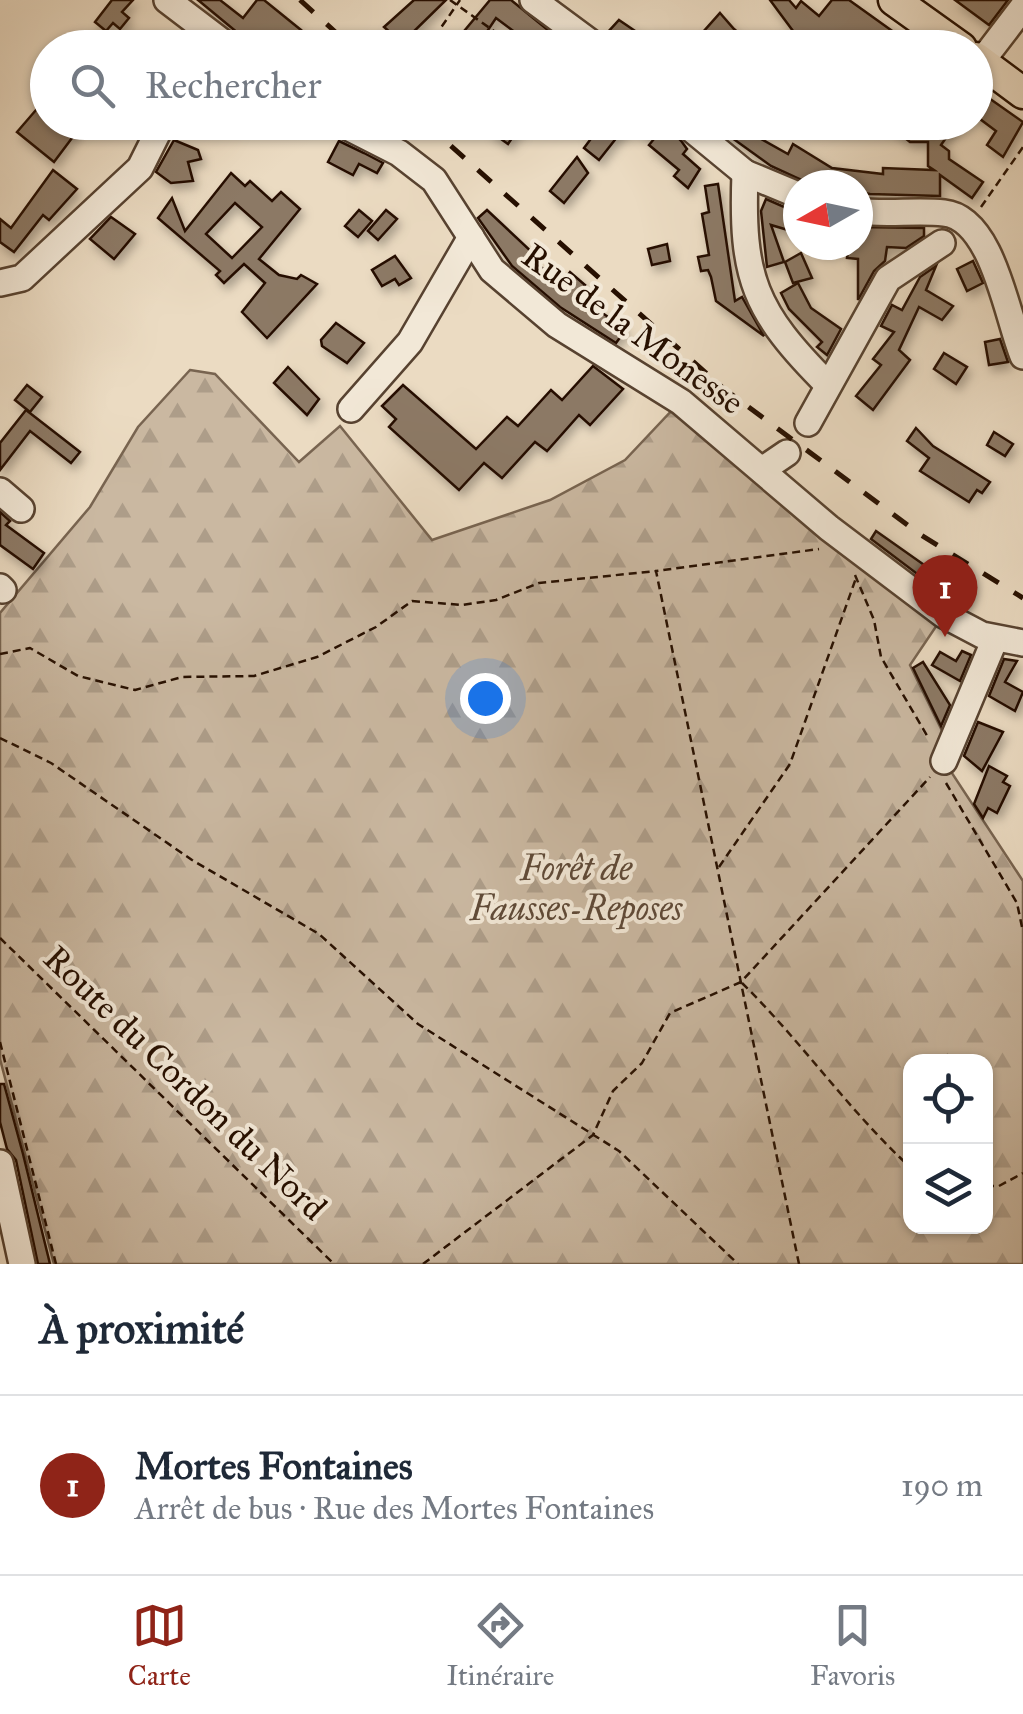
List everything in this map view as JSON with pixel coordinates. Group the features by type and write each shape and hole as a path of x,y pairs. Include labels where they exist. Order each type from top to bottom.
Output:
{"main road":[{"path":"909,4 940,30"},
{"path":"993,72 1023,94"}],"street":[{"path":"167,0 201,30"},
{"path":"533,0 574,30"},
{"path":"993,36 1023,7"},
{"path":"0,283 22,278 140,168 154,140"},
{"name":"Rue de la Monesse","path":"373,140 399,153 434,180 492,270 557,324 681,402 829,528 944,615 995,639 1023,643"},
{"path":"705,140 745,173 783,188"},
{"path":"745,173 744,245 750,276 780,335 828,385"},
{"path":"873,211 944,213 969,224 999,281 1023,356"},
{"path":"351,409 410,342 472,237"},
{"path":"808,422 888,279 942,242"},
{"path":"762,470 786,453"},
{"path":"0,491 22,508"},
{"path":"941,765 995,639"},
{"path":"0,1162 22,1264"}],"path":[{"path":"450,0 495,30"},
{"path":"439,30 458,2"},
{"path":"969,224 1023,147"},
{"path":"0,654 30,648 78,676 135,690 182,677 254,676 317,657 376,627 412,601 462,605 496,600 539,584 826,548 832,542 829,528"},
{"path":"850,568 874,620 882,657 1017,902 1023,932"},
{"path":"656,570 800,1264"},
{"path":"719,867 790,764 856,576"},
{"path":"0,738 51,763 192,860 319,934 418,1024 619,1151 738,1264"},
{"path":"423,1264 593,1134 613,1091 642,1063 670,1012 741,982 941,765"},
{"name":"Route du Cordon du Nord","path":"0,938 334,1264"},
{"path":"741,982 790,1031 865,1126 903,1161"},
{"path":"0,1042 56,1264"},
{"path":"993,1186 1023,1174"}],"green space":[{"name":"Forêt de Fausses-Reposes","path":"190,370 215,374 299,462 340,426 432,540 550,500 625,460 677,405 939,622 910,665 949,745 944,761 1023,881 1023,1264 54,1264 0,1059 0,613 90,507 138,427"}],"building":[{"path":"112,0 133,0 122,12 129,18 120,29 113,23 105,30 95,22"},
{"path":"198,0 220,0 243,18 257,0 264,0 301,30 234,30"},
{"path":"414,0 446,0 415,30 384,27"},
{"path":"490,0 511,0 548,30 512,30 496,18 488,30 465,30"},
{"path":"770,0 789,0 796,8 801,1 819,16 832,0 849,0 891,30 792,30"},
{"path":"955,0 1008,0 989,25"},
{"path":"720,13 735,30 705,30"},
{"path":"619,20 634,30 610,30"},
{"path":"993,101 1023,122 1003,157 987,145 996,131"},
{"path":"30,117 30,140 70,140 54,162 17,132"},
{"path":"174,140 198,150 201,159 188,162 193,181 171,183 156,172"},
{"path":"590,140 615,140 599,160 584,148"},
{"path":"653,140 682,142 687,149 683,154 700,169 688,188 674,176 679,170 649,145"},
{"path":"735,140 763,140 788,154 793,144 832,168 849,170 783,170"},
{"path":"908,140 944,140 941,145 949,151 949,159 983,182 972,198 940,175 940,196 873,194 873,173 883,174 883,168 934,170 928,166 928,142"},
{"path":"339,141 383,163 377,173 359,164 353,175 328,162"},
{"path":"577,157 588,173 564,203 550,191"},
{"path":"53,170 77,189 49,220 43,215 14,252 0,242 0,219 11,228"},
{"path":"231,173 245,186 250,181 272,201 281,192 300,209 259,259 279,275 297,279 301,275 317,284 267,338 242,312 265,283 244,264 224,283 216,275 220,271 158,218 172,198 185,231","holes":["235,203 262,227 232,258 206,234"]},
{"path":"718,184 735,301 742,297 764,336 716,301 708,270 701,271 698,257 709,255 702,214 709,212 705,186"},
{"path":"766,199 783,206 783,229 771,225 784,262 767,267 761,211"},
{"path":"359,210 372,221 358,237 345,226"},
{"path":"386,210 397,219 378,240 368,231"},
{"path":"487,210 535,255 530,265 535,270 539,266 564,280 570,272 585,285 581,291 589,298 586,302 626,329 616,343 560,307 512,266 478,218"},
{"path":"111,217 135,234 114,259 90,239"},
{"path":"873,227 924,228 924,236 906,248 887,247 885,261 874,271 858,300 858,260 873,260"},
{"path":"667,244 670,261 652,265 648,249"},
{"path":"395,256 411,278 399,285 395,279 382,286 372,270"},
{"path":"804,260 812,278 793,283 785,262"},
{"path":"973,261 983,283 967,291 957,269"},
{"path":"936,266 926,290 953,306 942,320 919,307 899,350 910,360 873,410 856,396 881,365 873,359 894,332 881,326 892,305 902,310 920,277"},
{"path":"798,283 811,308 841,329 827,355 817,347 822,342 789,309 781,293"},
{"path":"336,323 364,343 347,363 322,346 321,340"},
{"path":"1000,339 1008,362 989,365 985,342"},
{"path":"944,353 967,367 956,384 934,369"},
{"path":"593,366 623,389 590,425 579,415 547,451 535,442 502,478 484,463 459,490 389,427 396,419 382,406 403,385 476,449 507,417 518,426 551,390 562,400"},
{"path":"288,367 319,399 307,415 274,383"},
{"path":"27,385 42,397 30,412 15,400"},
{"path":"26,410 80,452 71,463 30,431 0,470 0,443"},
{"path":"916,428 933,446 990,482 982,493 977,490 969,502 920,471 929,458 907,441"},
{"path":"994,432 1013,444 1005,456 987,445"},
{"path":"0,512 10,521 6,525 44,553 33,569 0,545"},
{"path":"876,531 964,593 957,604 871,539"},
{"path":"962,651 971,655 960,681 932,665 940,652 956,661"},
{"path":"1004,659 1017,661 1005,682 1023,692 1015,711 989,696"},
{"path":"923,662 950,705 941,726 913,668"},
{"path":"978,722 1003,732 982,771 964,756"},
{"path":"989,766 1007,776 1003,782 1010,786 997,813 988,808 983,818 974,804"},
{"path":"0,1084 4,1084 50,1264 38,1264 16,1160 7,1149 0,1122"}],"railway":[{"path":"300,0 333,30"},
{"path":"444,140 723,388 921,535 1023,598"}],"place":[{"name":"Mortes Fontaines","path":"945,637"}]}
